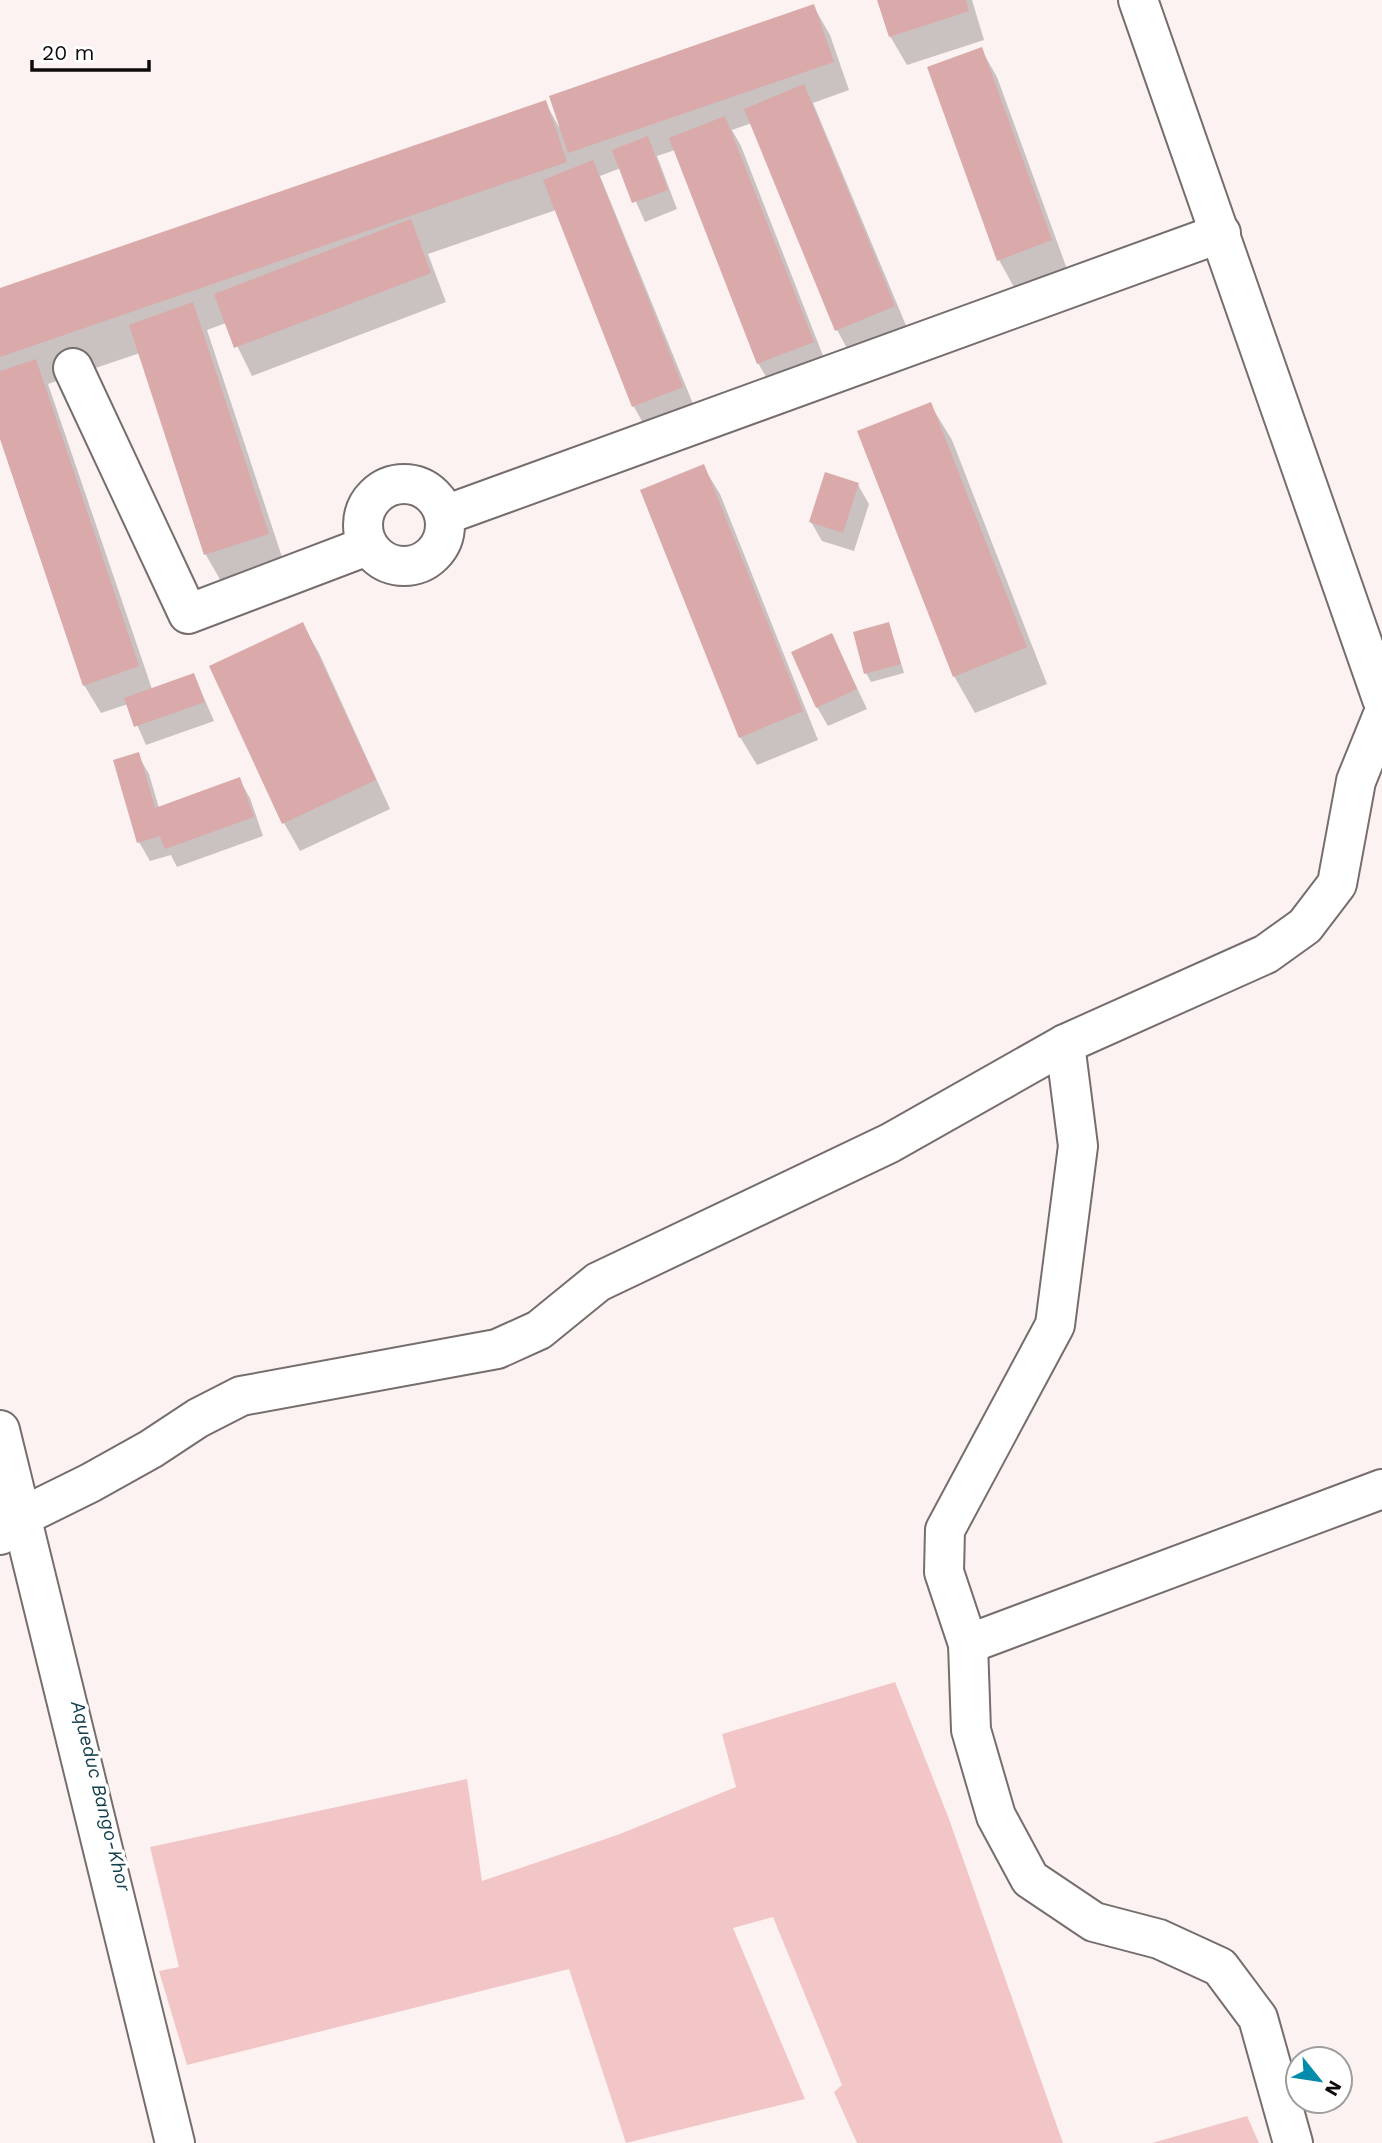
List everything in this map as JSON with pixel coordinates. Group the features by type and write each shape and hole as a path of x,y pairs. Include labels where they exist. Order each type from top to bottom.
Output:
{"main road":[{"path":"1139,0 1382,699"},
{"path":"445,515 1222,233"},
{"path":"73,368 188,614 367,545"},
{"path":"400,483 416,485 435,496 445,515 443,539 432,555 419,564 405,567 385,562 367,545 362,524 364,510 381,489 400,483"},
{"path":"10,1526 150,1450 198,1418 242,1396 497,1349 539,1330 598,1282 890,1143 1065,1044 1266,954 1305,926 1337,884 1356,781 1382,717"},
{"path":"1065,1044 1078,1146 1055,1325 945,1530 944,1572 968,1644 971,1730 996,1816 1030,1879 1094,1922 1159,1939 1220,1967 1258,2018 1292,2139"},
{"path":"0,1430 10,1526 175,2143"},
{"path":"968,1644 1382,1489"}],"shaded area":[{"path":"895,1682 949,1819 1063,2143 857,2143 834,2092 842,2085 773,1917 733,1928 805,2099 626,2143 569,1969 187,2065 159,1971 179,1967 150,1847 467,1779 482,1881 620,1834 736,1787 722,1734"},
{"path":"1247,2116 1259,2143 1152,2143"}],"building":[{"path":"877,0 966,0 969,11 889,37"},
{"path":"814,4 834,62 568,153 549,96"},
{"path":"982,47 1052,240 997,261 927,67"},
{"path":"804,84 895,306 835,331 744,109"},
{"path":"546,100 567,162 0,357 0,288"},
{"path":"725,116 814,342 757,364 669,138"},
{"path":"648,136 668,190 632,203 612,150"},
{"path":"593,160 683,387 632,407 543,180"},
{"path":"411,219 431,273 234,348 214,294"},
{"path":"193,302 269,534 204,555 129,325"},
{"path":"36,359 139,666 83,686 0,439 0,371"},
{"path":"931,402 1027,647 953,677 857,431"},
{"path":"704,464 803,711 739,738 640,490"},
{"path":"825,472 859,483 843,533 809,522"},
{"path":"303,622 376,780 282,824 209,666"},
{"path":"889,622 901,664 864,674 853,632"},
{"path":"832,633 857,689 816,708 791,652"},
{"path":"194,673 205,702 134,727 124,698"},
{"path":"139,752 155,808 240,777 254,817 165,849 160,836 137,843 113,760"}],"water label":[{"name":"Aqueduc Bango-Khor","path":"101,1796"}]}
